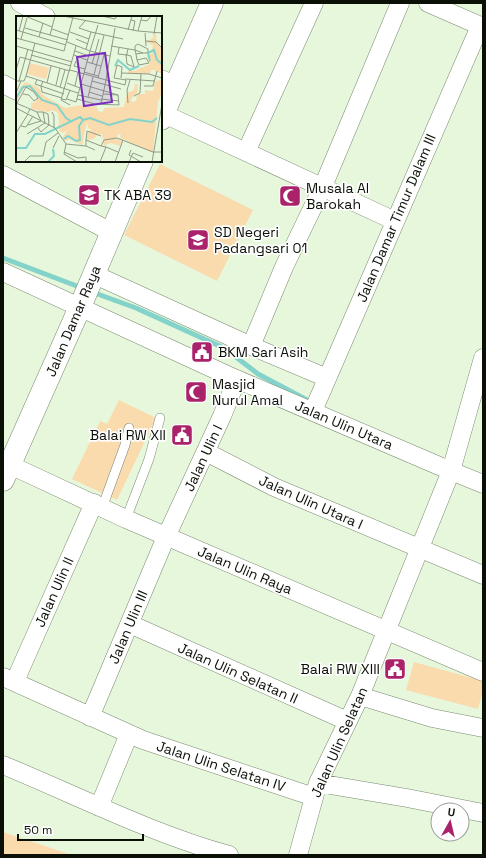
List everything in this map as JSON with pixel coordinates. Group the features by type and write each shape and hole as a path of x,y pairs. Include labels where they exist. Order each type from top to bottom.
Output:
{"street":[{"path":"20,3 44,16"},
{"path":"246,152 314,3"},
{"path":"251,346 284,267 322,187 400,3"},
{"path":"428,3 482,27"},
{"path":"206,5 168,83 162,116 246,152 394,221"},
{"name":"Jalan Damar Timur Dalam III","path":"315,406 394,221 482,27"},
{"path":"3,84 16,90"},
{"name":"Jalan Damar Raya","path":"6,472 87,290 110,232 142,162"},
{"path":"3,176 110,232"},
{"path":"3,272 87,290 251,346 327,378"},
{"name":"Jalan Ulin Utara","path":"87,290 237,379 315,406 452,467 483,484"},
{"path":"386,631 477,402 483,358"},
{"name":"Jalan Ulin I","path":"166,537 206,452 237,379"},
{"name":"Jalan Ulin Utara I","path":"206,452 274,487 483,575"},
{"name":"Jalan Ulin Raya","path":"6,472 98,506 166,537 483,672"},
{"name":"Jalan Ulin II","path":"9,679 98,506"},
{"name":"Jalan Ulin III","path":"90,717 166,537"},
{"name":"Jalan Ulin Selatan II","path":"130,624 347,721"},
{"name":"Jalan Ulin Selatan","path":"298,855 316,790 360,696 386,631"},
{"name":"Jalan Ulin Selatan IV","path":"9,679 129,734 316,790 407,798 483,813"},
{"path":"360,696 432,718 483,728"},
{"path":"99,807 129,734"},
{"path":"3,765 99,807 204,848 229,855"}],"lane":[{"path":"126,519 149,459 160,418"},
{"path":"98,506 125,445 128,428"}],"shaded area":[{"path":"160,164 253,210 217,281 124,235"},
{"path":"119,400 156,418 117,500 72,479 100,421 107,424"},
{"path":"414,662 483,681 483,690 478,709 406,690"},
{"path":"3,832 72,855 3,855"}],"waterway":[{"path":"3,258 82,288"},
{"path":"92,292 136,308 224,348 258,374 309,401"}],"place":[{"name":"TK ABA 39","path":"89,195"},
{"name":"Musala Al Barokah","path":"290,196"},
{"name":"SD Negeri Padangsari 01","path":"198,240"},
{"name":"BKM Sari Asih","path":"202,352"},
{"name":"Masjid Nurul Amal","path":"196,392"},
{"name":"Balai RW XII","path":"182,435"},
{"name":"Balai RW XIII","path":"395,669"}]}
